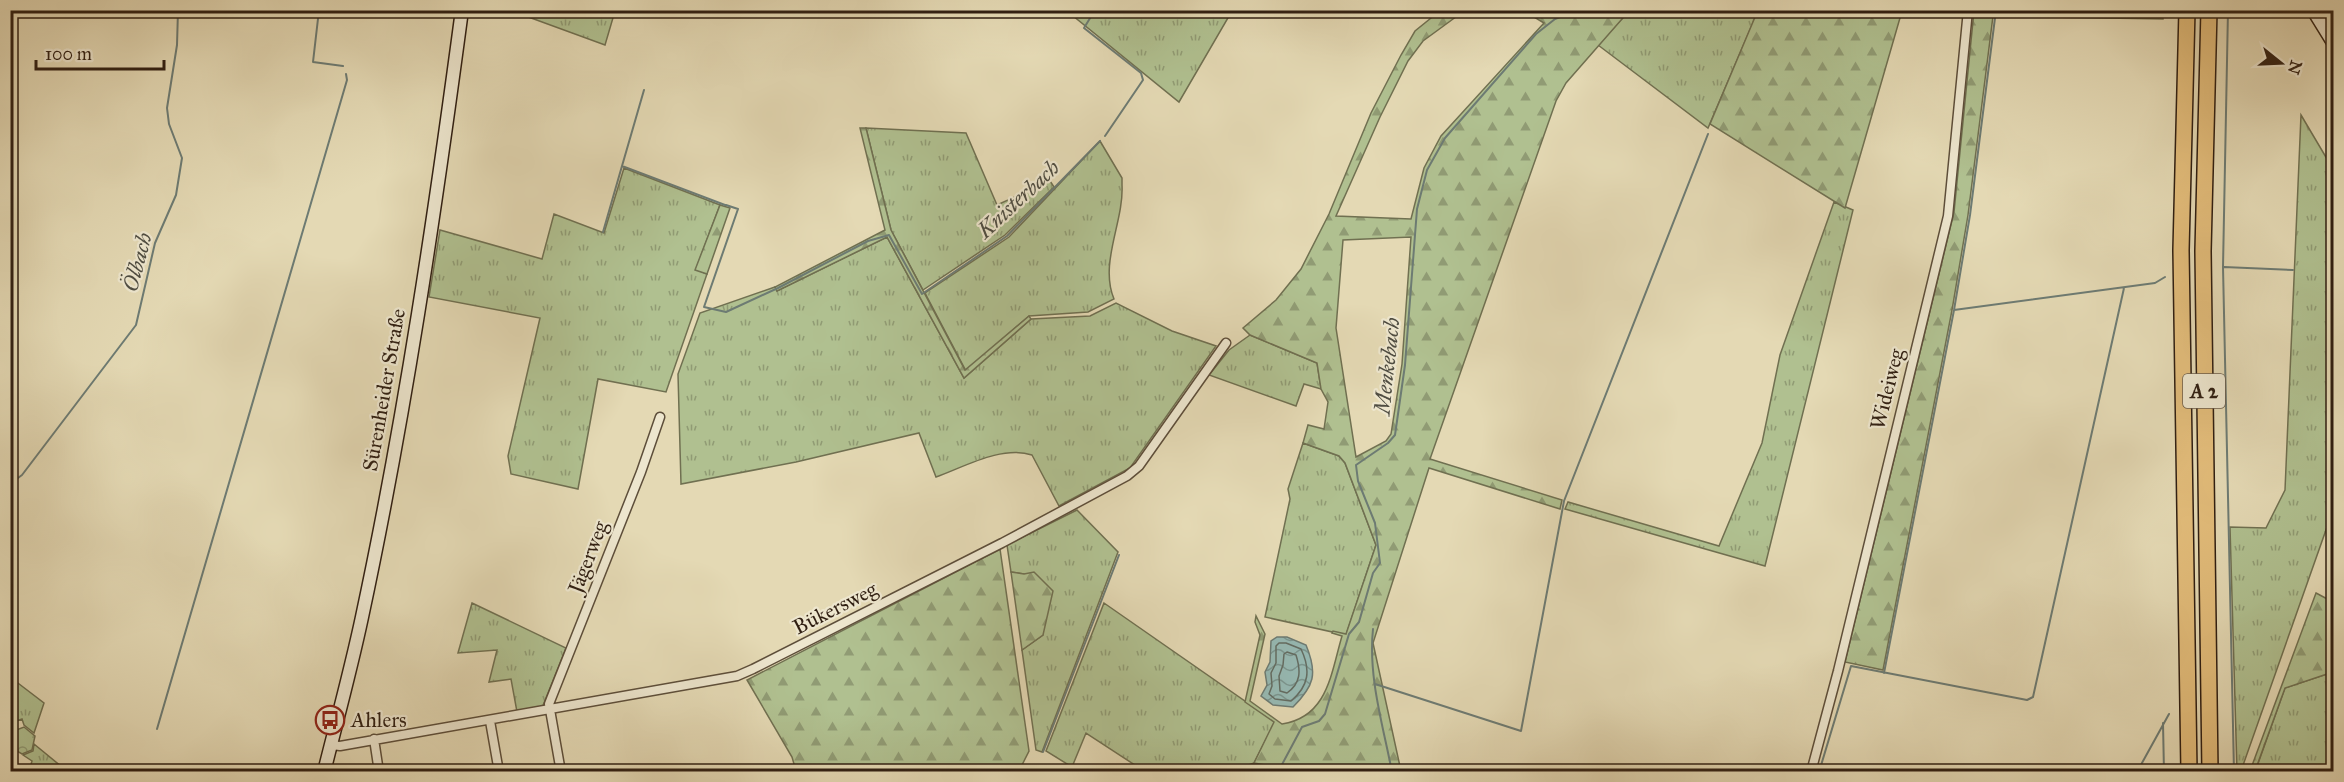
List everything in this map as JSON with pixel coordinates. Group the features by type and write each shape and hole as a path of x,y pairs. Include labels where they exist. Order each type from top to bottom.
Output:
{"highway":[{"name":"A 2","path":"2187,10 2181,262 2189,771"},
{"name":"A 2","path":"2209,10 2203,251 2211,771"}],"main road":[{"name":"Sürenheider Straße","path":"324,771 362,620 380,526 437,195 462,10"},
{"path":"2313,10 2334,44"}],"street":[{"name":"Wideiweg","path":"1811,771 1948,216 1968,10"},
{"name":"Bükersweg","path":"331,745 340,746 490,721 737,676 753,669 1116,483 1139,466 1226,343"},
{"name":"Jägerweg","path":"550,710 549,705 641,472 660,417"},
{"path":"550,710 561,771"},
{"path":"490,721 499,771"},
{"path":"374,740 379,771"}],"green space":[{"path":"1441,10 1464,11 1423,41 1408,61 1380,117 1336,216 1411,219 1424,168 1441,136 1544,23 1524,11 1629,11 1566,83 1556,101 1430,459 1562,500 1560,509 1429,468 1373,643 1401,771 1270,771 1271,766 1254,763 1274,722 1245,702 1260,635 1255,622 1256,616 1265,634 1250,701 1282,724 1297,720 1318,703 1325,691 1342,636 1332,633 1333,631 1346,634 1376,545 1345,463 1339,456 1303,443 1308,425 1324,429 1328,402 1321,389 1317,363 1250,335 1243,328 1276,300 1301,269 1329,214 1371,113 1415,31","holes":["1411,237 1402,364 1391,434 1386,441 1356,457 1336,328 1343,240"]},
{"path":"1758,10 1902,11 1845,208 1710,124"},
{"path":"512,11 615,11 605,45"},
{"path":"1067,11 1232,11 1179,102"},
{"path":"1629,11 1758,11 1708,128 1598,45"},
{"path":"1974,11 2163,11 2163,19 1993,16 1968,215 1883,670 1845,662 1954,212"},
{"path":"2301,115 2333,169 2333,510 2241,771 2237,771 2230,527 2266,528 2285,490"},
{"path":"860,128 866,128 891,230 965,370 1029,316 1031,319 964,378 887,237 777,291 775,287 885,230"},
{"path":"866,128 966,133 997,205 1050,181 1054,187 1005,235 923,290 891,230"},
{"path":"1100,141 1122,178 1122,199 1109,271 1114,299 1088,312 1029,316 966,371 925,293 1009,237"},
{"path":"624,168 720,205 696,269 707,274 666,392 598,379 578,489 511,474 508,456 540,318 429,297 440,230 542,259 554,214 604,233"},
{"path":"1834,202 1853,210 1765,566 1565,509 1568,502 1719,546 1762,443 1780,355"},
{"path":"720,205 730,208 707,274 695,270"},
{"path":"887,237 964,378 1031,319 1090,316 1116,303 1172,331 1216,346 1130,468 1059,506 1032,455 1008,453 996,455 936,477 919,433 796,462 681,484 678,374 700,313 775,287 777,291"},
{"path":"1250,335 1317,363 1321,389 1304,384 1296,406 1209,375 1229,350"},
{"path":"1303,443 1339,456 1345,463 1376,545 1346,635 1265,617 1290,499 1288,489"},
{"path":"1077,510 1118,552 1042,752 1036,750 1022,650 1043,635 1024,574 1011,572 1007,545"},
{"path":"1000,549 1029,751 1019,771 796,771 792,757 747,680"},
{"path":"1011,572 1024,574 1034,572 1053,591 1043,635 1022,650"},
{"path":"2316,593 2333,602 2333,672 2285,688 2255,771 2250,771"},
{"path":"472,603 566,648 542,708 517,712 511,679 489,682 497,650 458,653"},
{"path":"1104,603 1275,722 1254,763 1232,771 1144,771 1086,733 1072,767 1046,751"},
{"path":"2333,672 2333,771 2255,772 2285,688"},
{"path":"10,677 44,703 34,733 24,725 22,719 11,723"},
{"path":"24,727 35,736 32,750 22,754 17,751 15,754 11,751 11,732"},
{"path":"34,744 62,767 60,771 29,771 32,761 23,755 33,751"}],"water":[{"path":"1277,637 1287,637 1306,645 1310,655 1313,672 1310,686 1293,707 1273,705 1261,696 1267,685 1265,672 1270,662 1271,641"}],"waterway":[{"name":"Ölbach","path":"10,484 22,475 136,325 155,243 176,195 182,158 169,124 167,108 177,45 178,10"},
{"path":"319,10 313,62 343,66"},
{"name":"Knisterbach","path":"1095,10 1084,28 1141,73 1143,80 1105,136"},
{"name":"Menkebach","path":"1278,772 1302,727 1319,721 1325,714 1349,634 1359,622 1373,573 1380,563 1375,523 1358,481 1356,465 1388,443 1395,435 1405,365 1417,209 1427,170 1445,138 1536,34 1555,19 1577,10"},
{"path":"1884,673 1954,310 1970,215 1996,10"},
{"path":"2228,10 2223,267 2234,772"},
{"path":"157,729 347,80 346,74"},
{"path":"644,90 622,166 725,205"},
{"path":"1375,684 1521,731 1564,501 1708,134"},
{"path":"726,205 738,209 704,307 726,312 868,241 889,235 922,294 1007,236 1100,141"},
{"path":"603,232 622,166"},
{"path":"2224,267 2293,270"},
{"path":"1954,310 2155,283 2165,277"},
{"path":"1819,772 1851,666 2027,700 2033,697 2124,288"},
{"path":"1043,752 1119,555"},
{"path":"1373,629 1374,683 1392,772"},
{"path":"2137,772 2169,714"},
{"path":"2163,723 2164,772"}],"place":[{"name":"Ahlers","path":"330,720"}]}
